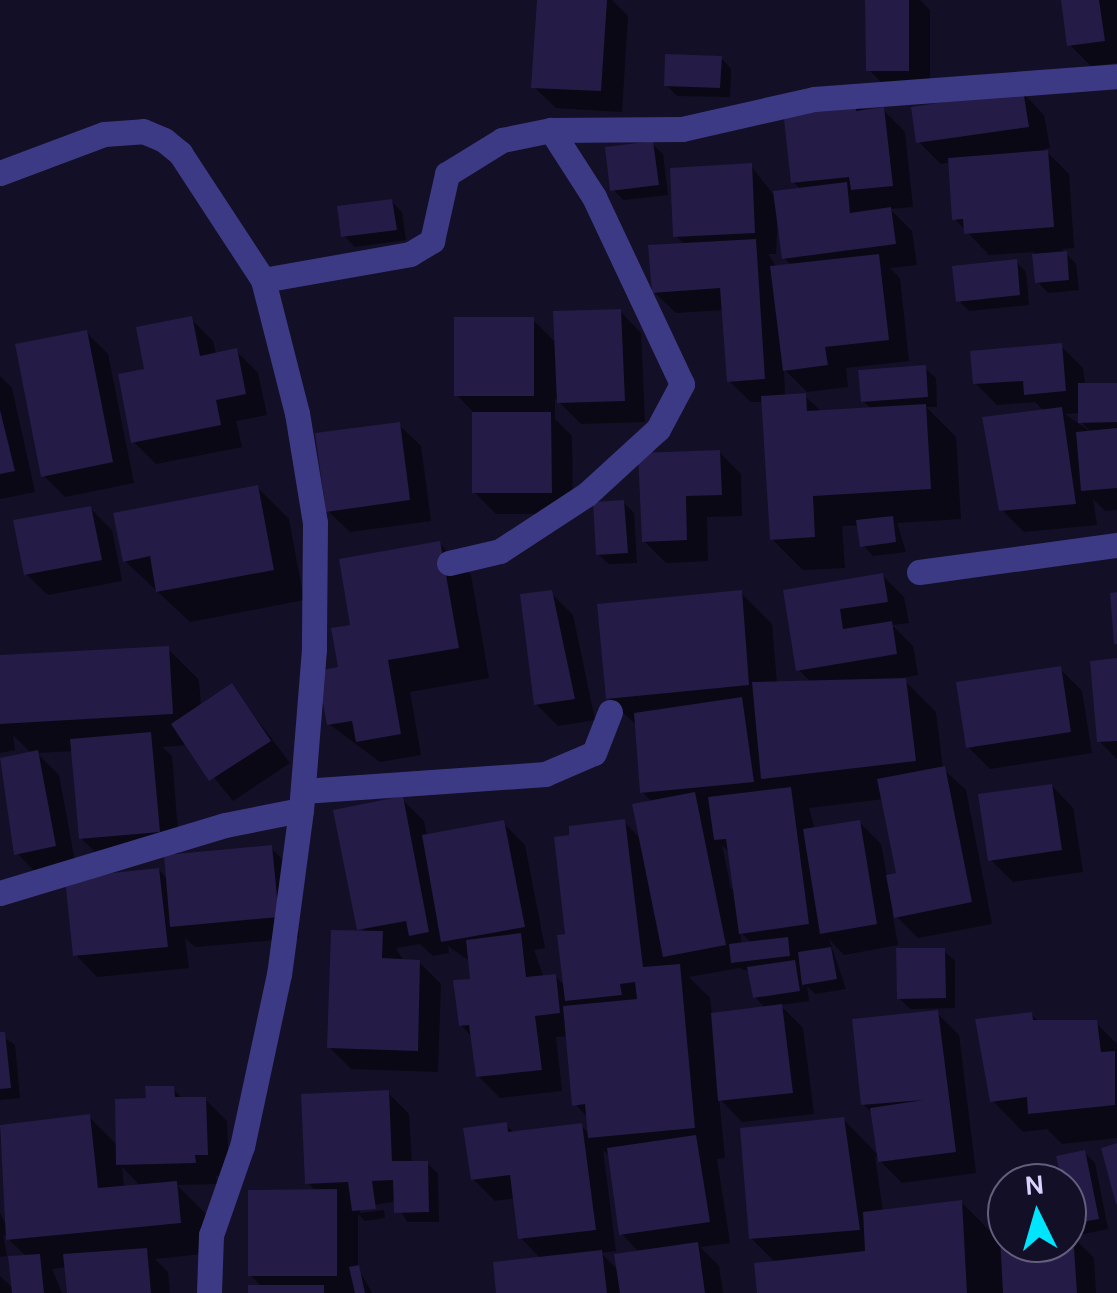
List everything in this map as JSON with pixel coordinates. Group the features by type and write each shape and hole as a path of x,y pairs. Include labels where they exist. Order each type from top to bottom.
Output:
{"street":[{"path":"263,280 410,254 432,241 446,174 502,140 551,130 682,129 814,98 1117,76"},
{"path":"449,563 500,551 587,494 658,429 682,384 594,197 551,130"},
{"path":"0,172 104,134 154,136 180,153 263,280 297,413 315,523 314,648 302,801 278,974 245,1133 211,1236 209,1293"},
{"path":"919,572 1117,544"},
{"path":"0,893 302,801 545,774 594,753 610,712"}],"building":[{"path":"537,0 607,0 601,91 531,88"},
{"path":"865,0 909,0 909,71 866,71"},
{"path":"1061,0 1099,0 1105,41 1067,46"},
{"path":"665,54 722,56 720,88 664,86"},
{"path":"1023,90 1029,127 916,143 911,107"},
{"path":"855,98 856,111 884,107 893,186 851,190 849,177 791,183 783,110"},
{"path":"653,141 659,185 610,191 605,147"},
{"path":"1048,150 1054,227 964,234 963,219 952,220 948,158"},
{"path":"752,163 755,233 673,237 670,168"},
{"path":"847,182 850,213 891,207 896,244 782,259 773,191"},
{"path":"392,199 397,230 341,237 337,206"},
{"path":"756,239 765,379 727,382 720,288 652,293 648,245"},
{"path":"1067,251 1069,280 1035,283 1032,254"},
{"path":"879,254 889,340 825,347 828,365 783,371 770,266"},
{"path":"1017,259 1020,295 956,302 952,266"},
{"path":"621,309 625,401 557,403 553,311"},
{"path":"192,316 200,356 237,348 246,394 216,400 221,425 131,443 118,374 144,369 136,327"},
{"path":"454,317 534,317 534,396 454,396"},
{"path":"87,330 113,462 41,477 15,344"},
{"path":"1062,343 1066,391 1024,395 1023,381 973,384 970,351"},
{"path":"926,365 928,397 861,402 858,370"},
{"path":"1078,383 1117,383 1117,422 1078,423"},
{"path":"806,393 807,411 926,404 931,489 813,496 815,537 770,540 761,396"},
{"path":"1062,407 1076,504 999,511 982,417"},
{"path":"0,410 15,471 0,474"},
{"path":"472,412 551,412 552,493 472,493"},
{"path":"400,422 410,500 326,512 315,433"},
{"path":"1117,428 1117,488 1081,491 1076,432"},
{"path":"720,450 722,495 686,496 687,540 642,542 638,453"},
{"path":"258,485 274,570 156,592 150,556 123,562 113,513"},
{"path":"624,500 628,553 596,555 593,502"},
{"path":"91,506 102,560 24,575 13,520"},
{"path":"893,516 896,542 860,547 856,520"},
{"path":"440,541 459,648 388,660 401,734 356,742 352,721 327,725 317,671 338,667 331,628 350,625 339,559"},
{"path":"883,573 888,602 840,609 843,629 892,621 897,654 796,671 783,590"},
{"path":"552,590 575,699 534,705 520,594"},
{"path":"742,590 749,685 606,699 597,604"},
{"path":"1117,592 1117,644 1114,644 1110,593"},
{"path":"169,646 173,714 0,724 0,655"},
{"path":"1117,658 1117,741 1097,742 1090,661"},
{"path":"1061,666 1071,732 966,748 956,682"},
{"path":"906,678 916,761 761,779 752,682"},
{"path":"232,683 271,741 209,781 171,724"},
{"path":"742,697 754,782 640,793 634,713"},
{"path":"151,732 160,832 79,839 70,739"},
{"path":"38,750 56,846 14,855 0,758"},
{"path":"945,766 972,902 894,918 886,875 896,873 877,779"},
{"path":"1052,784 1062,850 988,861 978,794"},
{"path":"791,787 809,924 739,934 726,839 714,840 708,797"},
{"path":"695,792 726,945 663,957 632,804"},
{"path":"403,796 429,932 409,936 406,921 357,930 333,810"},
{"path":"625,819 643,967 680,964 695,1128 588,1138 585,1104 572,1106 563,1006 637,999 635,982 620,984 622,995 565,1001 557,935 565,934 554,837 569,835 569,826"},
{"path":"504,820 525,927 441,942 422,835"},
{"path":"860,820 877,924 820,934 803,829"},
{"path":"272,845 279,917 170,927 164,855"},
{"path":"159,868 168,947 73,956 65,878"},
{"path":"331,930 383,931 382,958 420,960 418,1051 327,1048"},
{"path":"521,933 526,977 556,974 560,1013 535,1016 542,1070 476,1077 469,1025 459,1026 453,980 470,979 466,940"},
{"path":"788,937 790,956 731,963 729,944"},
{"path":"831,947 837,979 802,985 798,952"},
{"path":"896,948 945,948 946,998 897,999"},
{"path":"795,960 800,991 753,998 747,967"},
{"path":"782,1004 793,1093 718,1101 711,1013"},
{"path":"938,1010 956,1152 878,1162 870,1108 924,1100 861,1105 852,1019"},
{"path":"1032,1012 1033,1020 1097,1020 1101,1052 1115,1051 1115,1105 1028,1114 1027,1097 990,1102 975,1019"},
{"path":"0,1032 5,1032 11,1088 0,1089"},
{"path":"145,1086 174,1086 175,1097 206,1097 208,1155 195,1155 196,1163 116,1165 115,1099 146,1098"},
{"path":"389,1090 392,1161 428,1161 429,1212 394,1213 393,1180 372,1181 376,1209 352,1211 348,1182 305,1184 301,1094"},
{"path":"90,1114 98,1188 177,1181 181,1223 6,1240 0,1125"},
{"path":"844,1117 860,1230 749,1239 740,1128"},
{"path":"507,1122 508,1132 582,1123 596,1230 518,1239 510,1175 471,1180 463,1128"},
{"path":"696,1135 710,1222 619,1235 607,1148"},
{"path":"1117,1143 1117,1204 1116,1204 1101,1148"},
{"path":"1085,1150 1099,1219 1087,1221 1087,1163 1058,1163 1056,1156"},
{"path":"337,1189 337,1276 248,1276 248,1190"},
{"path":"962,1200 967,1293 757,1293 754,1263 865,1251 863,1212"},
{"path":"698,1242 705,1293 620,1293 614,1254"},
{"path":"147,1248 151,1293 67,1293 63,1254"},
{"path":"602,1250 607,1293 496,1293 493,1262"},
{"path":"40,1254 44,1293 12,1293 8,1256"},
{"path":"1001,1263 1075,1263 1077,1293 1003,1293"},
{"path":"359,1265 365,1293 355,1293 349,1267"},
{"path":"248,1285 324,1285 324,1293 248,1293"}]}
